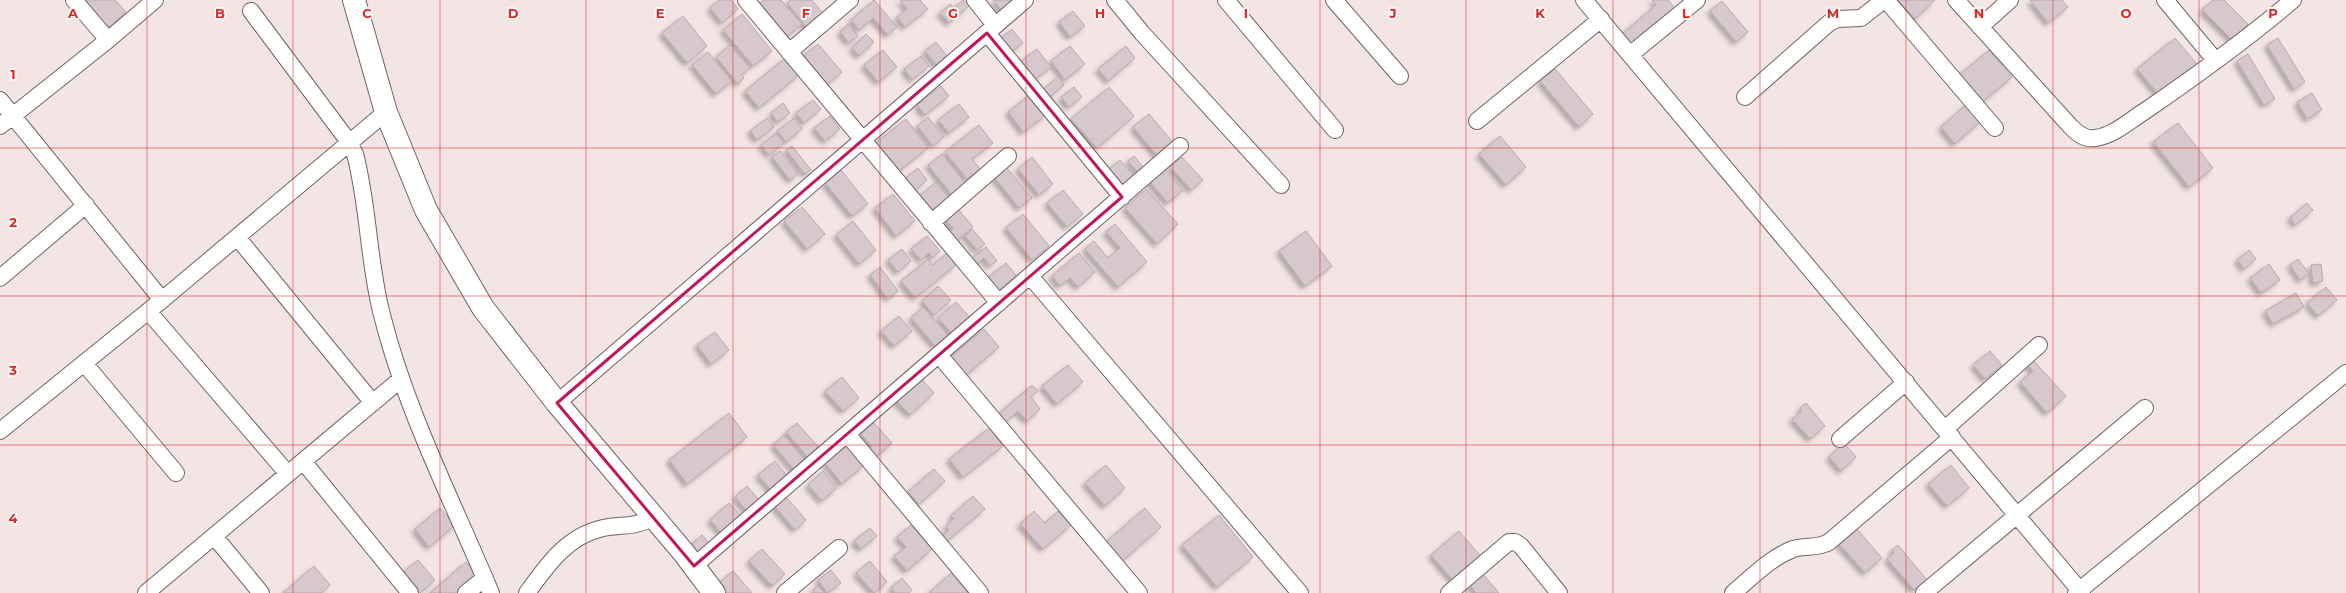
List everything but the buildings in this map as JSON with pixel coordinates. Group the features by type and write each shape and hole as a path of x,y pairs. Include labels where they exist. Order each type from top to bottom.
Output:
{"street":[{"path":"74,0 108,40"},
{"path":"0,126 108,40 155,0"},
{"path":"354,0 386,112 426,210 482,308 557,403 654,517 714,593"},
{"path":"746,0 999,304"},
{"path":"790,52 850,0"},
{"path":"975,0 991,29 1122,197"},
{"path":"557,403 1025,0"},
{"path":"1115,0 1142,33 1281,184"},
{"path":"1226,0 1335,130"},
{"path":"1334,0 1400,76"},
{"path":"1584,0 1906,382 2079,592 2346,372"},
{"path":"1631,54 1696,0"},
{"path":"1745,97 1829,23 1837,19 1861,18 1885,0 1995,128"},
{"path":"1956,0 2071,127 2080,135 2093,139 2110,134 2173,92 2215,60 2240,44 2293,0"},
{"path":"1980,27 2010,0"},
{"path":"2165,0 2215,60"},
{"path":"251,11 349,142 359,170 381,314 401,379 491,593"},
{"path":"1477,121 1601,19"},
{"path":"0,100 162,300"},
{"path":"0,431 162,300 386,112"},
{"path":"694,566 1180,146"},
{"path":"931,223 1008,156"},
{"path":"0,278 86,205"},
{"path":"237,237 373,403"},
{"path":"1030,276 1300,593"},
{"path":"148,311 288,474"},
{"path":"1733,593 1769,562 1785,552 1798,547 1820,547 1829,542 1948,433 2039,345"},
{"path":"939,355 1139,593"},
{"path":"84,363 176,473"},
{"path":"146,593 401,379"},
{"path":"1840,439 1906,382"},
{"path":"1924,593 2016,514 2145,408"},
{"path":"847,434 980,593"},
{"path":"303,461 410,593"},
{"path":"527,593 544,568 565,546 581,536 604,528 642,524 654,517"},
{"path":"214,536 262,593"},
{"path":"1449,593 1509,542 1515,542 1521,546 1559,593"},
{"path":"785,593 839,548"},
{"path":"466,593 485,578"}],"highlighted area":[{"path":"987,33 1122,197 694,566 557,403"}]}
